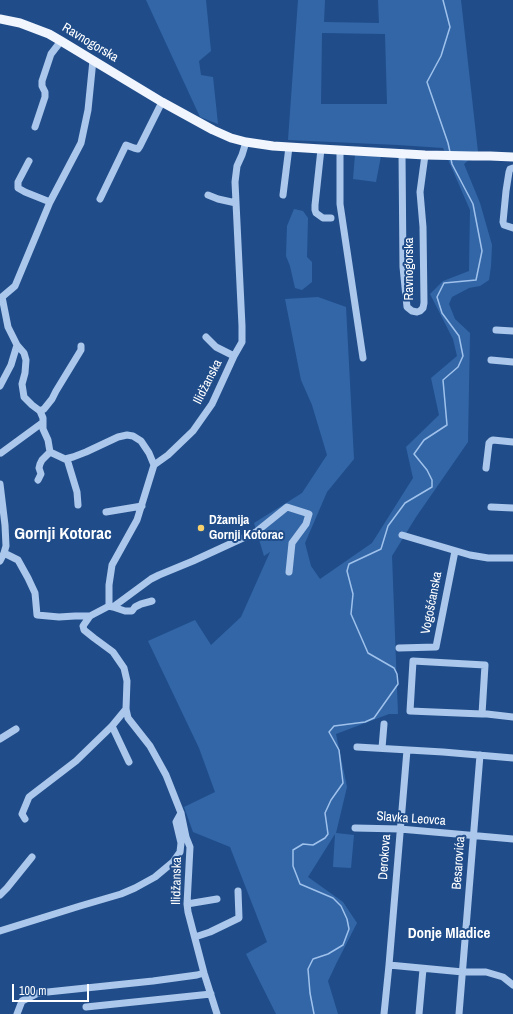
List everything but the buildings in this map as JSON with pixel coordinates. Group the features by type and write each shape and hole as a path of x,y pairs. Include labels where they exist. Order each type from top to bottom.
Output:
{"main road":[{"name":"Ravnogorska","path":"0,19 36,28 61,41 162,102 213,130 231,138 246,142 321,150 513,157"}],"street":[{"path":"35,127 45,97 42,81 45,70 51,54 61,41"},
{"path":"50,452 48,440 42,429 43,418 40,411 24,397 22,384 26,360 24,353 17,345 8,327 1,296 15,286 50,202 81,143 88,110 93,60"},
{"path":"100,199 126,145 138,149 162,102"},
{"name":"Ilidžanska","path":"154,465 168,455 194,431 212,404 242,342 243,334 235,182 237,166 246,142"},
{"path":"283,195 289,147"},
{"path":"321,150 315,210 316,213 323,218 331,218"},
{"path":"340,150 340,204 363,358"},
{"name":"Ravnogorska","path":"402,153 403,267 407,307 412,311 417,312 423,308 424,302 423,227 420,192 425,154"},
{"path":"29,161 18,182 18,188 50,202"},
{"path":"513,168 509,172 503,222 504,225 513,228"},
{"path":"208,195 236,203"},
{"path":"496,330 513,332"},
{"path":"206,337 216,347 234,356"},
{"path":"0,386 11,365 17,345"},
{"path":"40,411 44,409 52,398 81,350 81,346"},
{"path":"491,360 513,362"},
{"path":"0,453 42,423"},
{"path":"50,452 67,459 118,437 127,435 141,441 149,453 154,465 137,520 112,565 109,585 111,606"},
{"path":"486,468 489,443 491,440 513,442"},
{"path":"38,480 41,474 39,468 40,464 50,452"},
{"path":"67,459 77,492 78,505"},
{"path":"0,484 6,546 0,561"},
{"path":"106,512 142,506"},
{"path":"4,553 18,560 28,578 35,593 37,615 90,616 111,606 164,572 193,561 256,532 287,507 309,514 306,524 292,543 289,572"},
{"path":"491,507 513,508"},
{"path":"402,535 470,555 488,558 513,558"},
{"name":"Vogošćanska","path":"399,648 436,647 455,551"},
{"path":"111,606 125,611 132,611 141,604 152,601"},
{"name":"Ilidžanska","path":"90,616 83,626 84,630 113,652 124,668 127,680 126,709 128,718 150,746 166,774 182,813 186,837 190,847 187,904 188,912 204,973 217,1014"},
{"path":"482,714 485,665 413,661 410,711 482,714 513,718"},
{"path":"25,819 22,814 29,797 76,761 112,726 126,709"},
{"path":"382,748 384,724"},
{"path":"112,726 129,762"},
{"path":"0,739 16,729"},
{"path":"357,747 513,758"},
{"name":"Derokova","path":"384,1014 407,750"},
{"name":"Besarovića","path":"460,1014 480,755"},
{"name":"Ilidžanska","path":"0,931 121,894 155,877 173,862 181,849 176,822 182,813"},
{"name":"Slavka Leovca","path":"355,828 400,829 513,839"},
{"path":"0,895 32,857"},
{"path":"195,937 224,926 239,918 238,891"},
{"path":"187,904 217,899"},
{"path":"389,965 463,972 486,972 503,977 513,985"},
{"path":"419,1014 423,969"},
{"path":"18,1014 22,1001 38,993 153,981 204,973"},
{"path":"86,1007 211,994"}],"shaded area":[{"path":"146,0 206,0 211,51 199,61 201,75 213,77 218,124 200,117"},
{"path":"298,0 325,0 324,22 379,23 378,0 461,0 478,152 464,164 480,203 492,245 491,266 489,280 480,286 469,288 452,297 449,304 455,319 470,333 468,442 416,517 392,556 398,714 389,714 336,734 347,787 336,833 354,835 351,868 333,867 335,834 308,877 343,902 357,923 328,981 338,1014 276,1014 246,954 267,942 230,847 193,832 184,807 215,792 199,748 148,641 195,620 211,645 241,617 270,552 264,556 254,523 302,493 327,455 312,405 301,380 285,299 318,297 346,307 354,459 327,492 305,543 311,566 320,579 372,543 413,478 406,447 439,415 431,378 457,356 453,339 430,294 443,281 469,271 470,210 443,148 288,140","holes":["322,33 385,34 387,104 321,104"]},
{"path":"355,155 381,156 376,182 353,179"},
{"path":"294,209 303,211 308,218 307,257 312,262 312,282 302,290 295,288 286,256 287,226"}],"waterway":[{"path":"443,0 450,27 441,56 427,82 450,152"},
{"path":"314,1014 308,969 313,959 328,954 343,945 349,929 347,919 341,906 333,898 300,884 293,866 293,850 303,844 313,845 325,838 328,834 325,813 331,800 343,783 339,750 329,732 334,726 365,722 374,718 398,684 397,674 394,668 368,653 351,614 353,594 347,571 349,564 381,549 388,526 405,503 432,487 432,480 427,470 414,454 424,440 447,425 443,380 458,367 463,356 459,336 442,313 437,297 444,283 476,280 482,251 473,204 452,164 451,159"}],"place":[{"name":"Džamija Gornji Kotorac","path":"201,528"}],"district":[{"name":"Gornji Kotorac","path":"63,534"},
{"name":"Donje Mladice","path":"449,934"}]}
